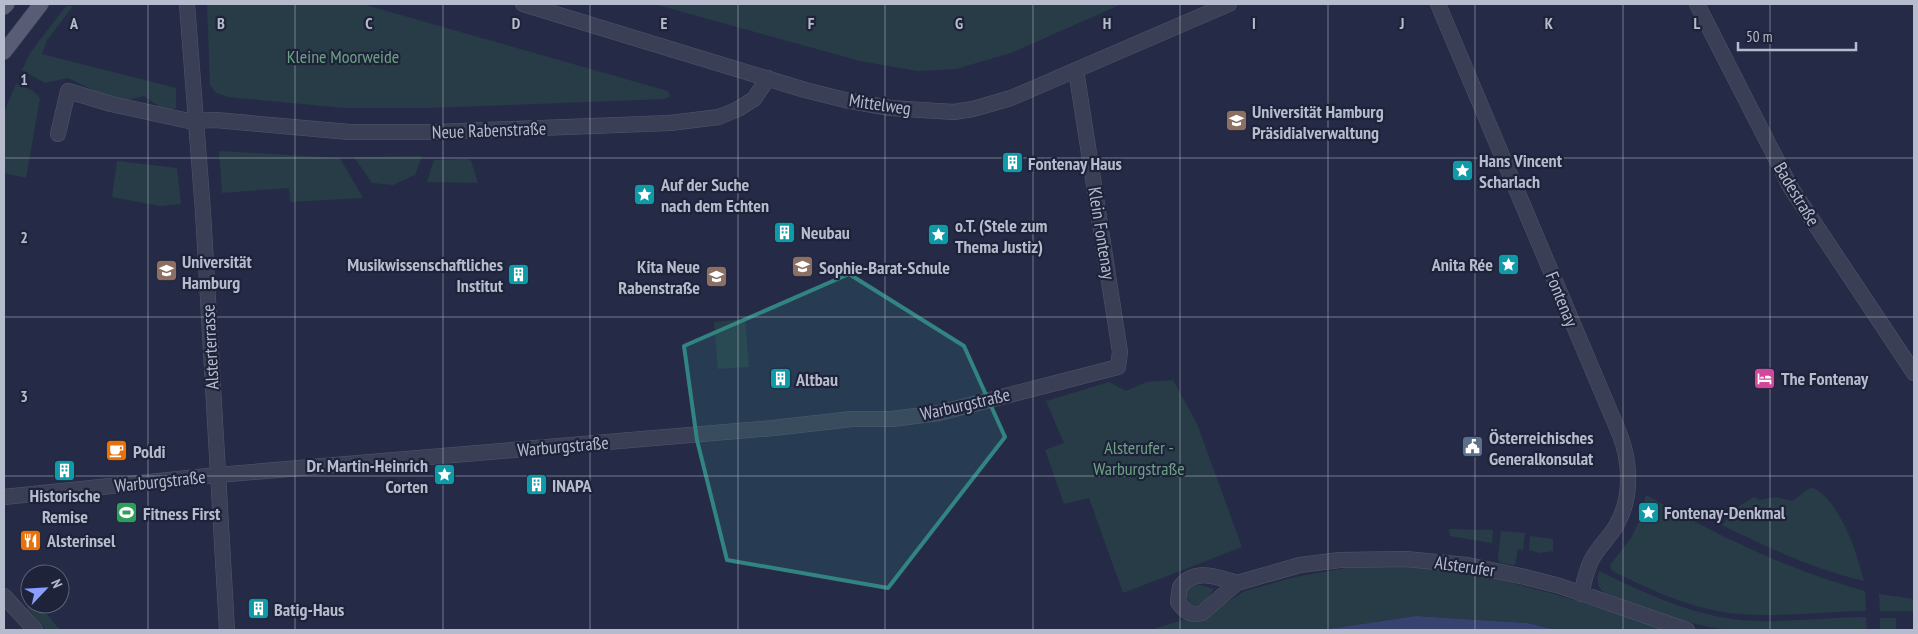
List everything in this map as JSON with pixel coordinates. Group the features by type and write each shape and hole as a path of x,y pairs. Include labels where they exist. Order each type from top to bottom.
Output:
{"main road":[{"path":"4,8 7,4"},
{"path":"4,52 41,4"}],"street":[{"name":"Alsterterrasse","path":"188,4 203,212 227,630"},
{"name":"Mittelweg","path":"523,4 845,100 890,108 954,112 973,109 1011,98 1229,4"},
{"name":"Fontenay","path":"1438,4 1620,435 1625,451 1628,489 1624,507 1617,524 1590,561 1581,594"},
{"name":"Badestraße","path":"1697,4 1790,186 1914,373"},
{"name":"Klein Fontenay","path":"1076,70 1120,352 1118,367"},
{"name":"Neue Rabenstraße","path":"58,134 68,91 112,104 195,121 216,120 349,132 486,130 670,123 729,114 754,99 768,78"},
{"name":"Warburgstraße","path":"4,497 217,475 773,428 852,419 892,419 919,416 939,413 1118,367"},
{"name":"Alsterufer","path":"1237,583 1300,565 1340,560 1374,558 1442,562 1490,569 1560,586 1687,630"},
{"path":"4,596 35,630"}],"highlighted area":[{"path":"849,274 964,346 1005,437 888,588 727,560 697,440 684,346"}],"green space":[{"name":"Kleine Moorweide","path":"207,4 362,4 668,91 670,96 665,99 428,108 344,108 228,97 216,93 210,85"},
{"path":"654,4 1122,4 1011,53 956,69 917,71 860,61"},
{"path":"66,6 73,6 47,40 42,54 176,88 176,108 164,108 144,96 124,101 97,92 68,78 45,83 22,70 30,53"},
{"path":"16,84 32,90 40,98 26,178 4,173 4,112"},
{"path":"219,151 340,158 363,198 290,202 289,188 222,193"},
{"path":"422,156 415,175 393,185 372,183 354,157"},
{"path":"468,159 471,161 478,183 427,182 434,160"},
{"path":"117,161 177,168 181,204 160,206 112,197"},
{"path":"745,319 749,367 718,369 714,322"},
{"name":"Alsterufer - Warburgstraße","path":"1173,380 1197,424 1242,547 1123,593 1089,498 1064,504 1045,450 1064,443 1046,401 1109,382 1126,391 1146,382"},
{"path":"1810,488 1816,489 1836,510 1854,549 1864,581 1792,557 1722,525 1734,509 1754,497 1760,500 1775,497 1792,501"},
{"path":"1646,495 1698,524 1752,550 1808,573 1865,591 1866,611 1773,615 1736,614 1704,608 1677,600 1614,572 1610,565 1631,538 1641,517"},
{"path":"1449,529 1493,530 1492,543 1450,536"},
{"path":"1501,531 1525,533 1523,550 1518,549 1515,565 1500,563 1498,558"},
{"path":"1530,536 1553,539 1553,551 1540,553 1529,550"},
{"path":"1387,566 1440,568 1494,578 1558,595 1668,630 1555,630 1528,623 1416,616 1321,630 1150,630 1213,611 1245,591 1295,577 1346,568"},
{"path":"1599,571 1656,597 1714,616 1755,621 1866,617 1867,630 1732,630 1708,627 1681,620 1605,593 1598,583"},
{"path":"1196,584 1214,589 1204,602 1194,605 1189,603 1186,595 1188,588"},
{"path":"1879,594 1914,599 1914,611 1880,611"},
{"path":"32,614 47,614 60,630 46,630"},
{"path":"1880,618 1896,618 1896,630 1880,630"}],"water":[{"path":"1416,616 1528,623 1555,630 1321,630"}],"place":[{"name":"Universität Hamburg Präsidialverwaltung","path":"1236,121"},
{"name":"Fontenay Haus","path":"1012,163"},
{"name":"Hans Vincent Scharlach","path":"1463,170"},
{"name":"Auf der Suche nach dem Echten","path":"645,194"},
{"name":"Neubau","path":"785,232"},
{"name":"o.T. (Stele zum Thema Justiz)","path":"939,235"},
{"name":"Anita Rée","path":"1509,264"},
{"name":"Sophie-Barat-Schule","path":"803,267"},
{"name":"Universität Hamburg","path":"166,271"},
{"name":"Musikwissenschaftliches Institut","path":"519,274"},
{"name":"Kita Neue Rabenstraße","path":"716,276"},
{"name":"The Fontenay","path":"1765,378"},
{"name":"Altbau","path":"780,379"},
{"name":"Österreichisches Generalkonsulat","path":"1473,447"},
{"name":"Poldi","path":"117,451"},
{"name":"Historische Remise","path":"65,470"},
{"name":"Dr. Martin-Heinrich Corten","path":"444,475"},
{"name":"INAPA","path":"536,485"},
{"name":"Fontenay-Denkmal","path":"1648,512"},
{"name":"Fitness First","path":"127,513"},
{"name":"Alsterinsel","path":"31,540"},
{"name":"Batig-Haus","path":"258,609"}]}
